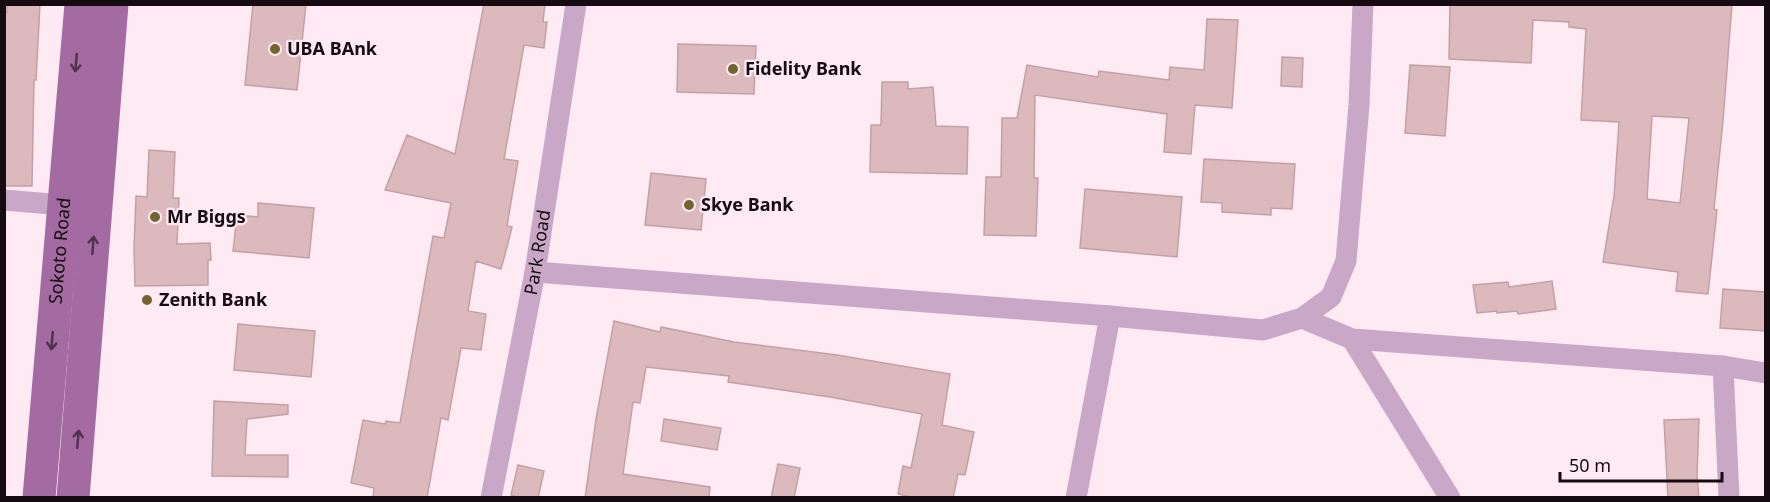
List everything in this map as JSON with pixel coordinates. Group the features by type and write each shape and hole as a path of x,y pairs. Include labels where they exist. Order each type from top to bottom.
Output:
{"main road":[{"name":"Sokoto Road","path":"39,498 81,4"},
{"name":"Sokoto Road","path":"73,498 112,4"}],"street":[{"name":"Park Road","path":"491,498 535,272 576,4"},
{"path":"535,272 1110,316 1263,330 1302,318 1331,297 1346,261 1359,105 1363,4"},
{"path":"4,200 63,205"},
{"path":"1076,498 1110,316"},
{"path":"1302,318 1352,339 1723,366 1766,373"},
{"path":"1352,339 1450,498"},
{"path":"1723,366 1729,498"}],"building":[{"path":"7,4 40,4 36,80 34,80 32,186 4,186 4,12 7,12"},
{"path":"253,4 306,4 297,90 245,85"},
{"path":"484,4 545,4 543,22 547,22 544,48 524,45 504,159 518,161 507,226 512,227 501,269 476,261 468,311 486,314 481,350 461,348 448,420 441,418 427,498 373,498 374,488 351,483 363,420 385,424 386,421 400,423 433,236 444,238 451,203 385,190 407,135 455,154"},
{"path":"1450,4 1732,4 1714,209 1717,210 1708,294 1676,291 1678,272 1603,262 1614,196 1619,122 1581,120 1586,29 1569,27 1569,22 1533,20 1531,63 1449,59","holes":["1652,116 1689,118 1680,203 1647,199"]},
{"path":"1207,19 1238,20 1232,108 1195,105 1191,154 1164,152 1167,114 1035,95 1034,178 1038,178 1036,236 984,235 986,177 1001,177 1002,118 1017,118 1027,65 1098,77 1099,71 1169,80 1170,67 1204,70"},
{"path":"678,44 756,46 754,94 677,92"},
{"path":"1282,57 1303,58 1302,87 1281,86"},
{"path":"1410,65 1450,67 1445,136 1405,133"},
{"path":"882,82 908,82 908,89 933,87 936,126 968,127 967,174 870,172 871,125 881,125"},
{"path":"149,150 175,152 173,198 179,198 177,244 210,243 211,260 208,260 208,285 135,286 136,196 147,197"},
{"path":"1204,159 1295,164 1292,209 1271,208 1271,215 1222,212 1222,203 1201,202"},
{"path":"651,173 706,179 701,230 645,225"},
{"path":"1085,189 1182,197 1177,257 1080,248"},
{"path":"258,203 314,208 309,258 233,251 237,215 258,217"},
{"path":"1552,281 1556,309 1518,314 1517,311 1477,313 1473,285 1508,282 1509,287"},
{"path":"1723,289 1766,292 1766,331 1720,328"},
{"path":"614,321 660,332 661,327 734,342 837,355 950,374 942,425 974,432 965,475 958,474 953,498 916,498 898,494 903,466 911,468 922,414 830,397 728,382 729,376 646,367 640,403 633,402 623,474 710,487 709,498 585,498 596,419"},
{"path":"238,324 315,331 311,377 234,370"},
{"path":"214,401 288,405 288,414 247,419 245,455 288,455 288,477 212,476"},
{"path":"664,419 721,428 717,450 661,441"},
{"path":"1699,419 1697,475 1699,498 1668,498 1664,420"},
{"path":"778,464 800,468 794,498 771,498"},
{"path":"518,465 544,471 538,498 520,498 511,495"}],"place":[{"name":"UBA BAnk","path":"275,49"},
{"name":"Fidelity Bank","path":"733,69"},
{"name":"Skye Bank","path":"689,205"},
{"name":"Mr Biggs","path":"155,217"},
{"name":"Zenith Bank","path":"147,300"}]}
